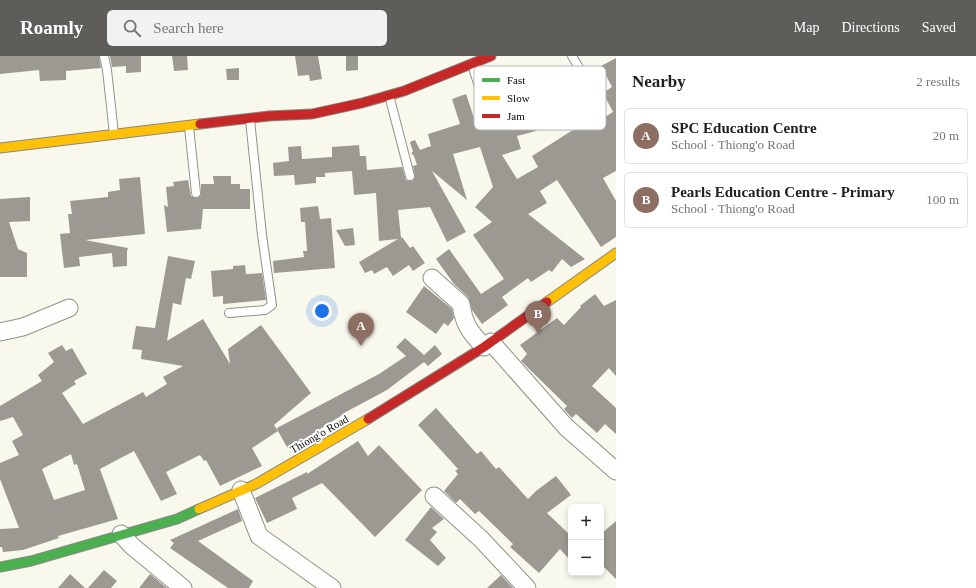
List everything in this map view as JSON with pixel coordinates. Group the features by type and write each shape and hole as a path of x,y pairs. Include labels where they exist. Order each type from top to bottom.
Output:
{"street":[{"path":"0,148 250,119 312,114 389,95 491,56"},
{"name":"Thiong'o Road","path":"0,567 31,561 177,519 256,484 328,443 488,345 616,253"},
{"path":"432,278 461,304 463,320 470,332 488,345 566,427 616,470"},
{"path":"0,332 23,327 69,308"},
{"path":"241,490 259,536 332,588"},
{"path":"434,496 481,539 527,588"},
{"path":"121,534 132,546 183,588"}],"lane":[{"path":"104,56 107,70 114,135"},
{"path":"572,56 578,66"},
{"path":"472,64 474,71"},
{"path":"389,95 410,176"},
{"path":"229,313 265,310 272,305 262,235 250,119"},
{"path":"188,126 196,193"}],"building":[{"path":"0,56 99,56 101,68 66,71 66,80 40,81 39,70 0,74"},
{"path":"110,56 141,56 141,72 126,73 126,66 112,67"},
{"path":"172,56 187,56 188,70 174,71"},
{"path":"295,56 318,56 322,79 310,81 309,75 298,76"},
{"path":"346,56 358,56 358,70 346,71"},
{"path":"616,58 616,171 603,178 616,201 616,237 601,247 557,180 540,191 547,203 528,214 585,259 571,267 562,259 552,272 549,270 531,282 528,278 502,297 508,305 482,324 472,310 468,297 454,284 436,259 449,249 481,294 504,279 473,235 492,222 475,207 493,187 480,147 453,154 467,200 432,171 466,232 447,242 430,207 398,210 401,238 402,237 410,248 413,246 425,263 413,271 409,265 393,276 387,267 374,274 372,270 365,273 359,262 398,239 379,241 376,193 354,195 352,171 325,173 325,177 316,177 316,183 295,185 294,175 274,176 273,163 289,161 288,147 301,146 302,159 332,157 332,147 359,145 360,156 366,156 367,170 402,167 406,180 412,181 415,177 413,166 417,165 414,156 411,153 413,152 410,142 415,140 420,150 431,146 428,134 460,124 452,99 466,94 474,118 474,130 536,130 517,136 521,149 502,155 517,179 538,167 532,156 573,130 606,130 606,116 613,112 606,99 606,91 612,87 606,76 606,66 601,66"},
{"path":"239,68 239,80 227,80 226,69"},
{"path":"213,176 231,176 231,184 240,184 240,189 250,189 250,209 203,209 201,229 167,232 164,205 168,207 166,187 174,186 173,182 188,180 191,196 197,198 201,195 201,184 214,184"},
{"path":"140,177 145,234 85,240 128,248 127,266 113,267 112,253 79,257 80,266 64,268 60,234 70,233 68,214 72,214 70,201 108,197 108,192 120,190 119,179"},
{"path":"30,197 30,221 9,222 18,249 27,253 27,277 0,277 0,199"},
{"path":"318,206 320,219 331,218 335,268 274,273 273,261 304,257 303,251 307,251 305,222 301,222 300,208"},
{"path":"353,228 355,245 345,246 336,230"},
{"path":"168,256 195,261 191,279 186,278 181,305 173,303 167,341 203,319 230,364 228,349 261,325 311,393 274,425 278,431 252,448 262,466 220,486 206,460 204,461 200,455 166,472 177,494 161,501 134,451 100,469 118,519 58,536 59,538 23,550 3,552 2,547 0,547 0,529 19,528 0,479 0,463 19,455 12,441 23,435 13,417 0,421 0,406 42,381 38,375 54,362 48,353 62,345 66,351 72,348 87,374 74,381 76,384 62,393 83,424 143,392 146,397 167,384 163,377 183,366 141,359 142,350 132,349 136,326 155,328","holes":["71,454 74,465 77,464 85,490 54,500 42,469"]},
{"path":"245,265 246,274 262,273 266,300 223,304 223,296 213,297 211,271 233,269 233,266"},
{"path":"424,286 452,309 454,318 448,326 444,323 436,334 406,312"},
{"path":"595,294 604,306 616,300 616,376 609,368 592,386 616,408 616,434 605,424 597,433 576,414 572,418 564,409 567,406 521,361 527,354 520,345 557,318 564,325 581,307 580,306"},
{"path":"405,338 424,355 435,345 442,354 428,366 424,362 387,390 344,413 288,449 277,428 379,374 406,356 396,347"},
{"path":"436,408 477,454 481,451 496,469 499,467 528,499 556,476 571,495 547,513 568,533 568,558 560,549 539,573 510,547 513,544 479,511 475,514 460,499 456,503 444,491 458,474 455,471 458,469 418,425"},
{"path":"358,441 368,456 379,445 422,490 375,537 322,483 292,498 297,509 267,523 255,498 307,472 307,474"},
{"path":"431,507 444,519 432,528 437,532 430,540 446,558 438,566 405,540"},
{"path":"238,509 242,521 198,541 253,581 249,588 228,588 170,548 174,543 170,540"},
{"path":"616,521 616,579 604,567 604,531"},
{"path":"104,570 117,581 111,588 88,588"},
{"path":"70,574 85,588 58,588"},
{"path":"150,574 167,588 139,588"},
{"path":"501,575 513,588 487,588"}],"traffic: fast":[{"path":"0,567 31,561 177,519 199,509"}],"traffic: slow":[{"path":"0,148 200,124"},
{"path":"547,302 616,253"},
{"path":"199,509 256,484 368,419"}],"traffic: jam":[{"path":"200,124 269,116 312,114 362,103 404,91 491,56"},
{"path":"368,419 484,347 547,302"}],"place":[{"name":"Pearls Education Centre - Primary","path":"538,334"},
{"name":"SPC Education Centre","path":"361,346"}]}
